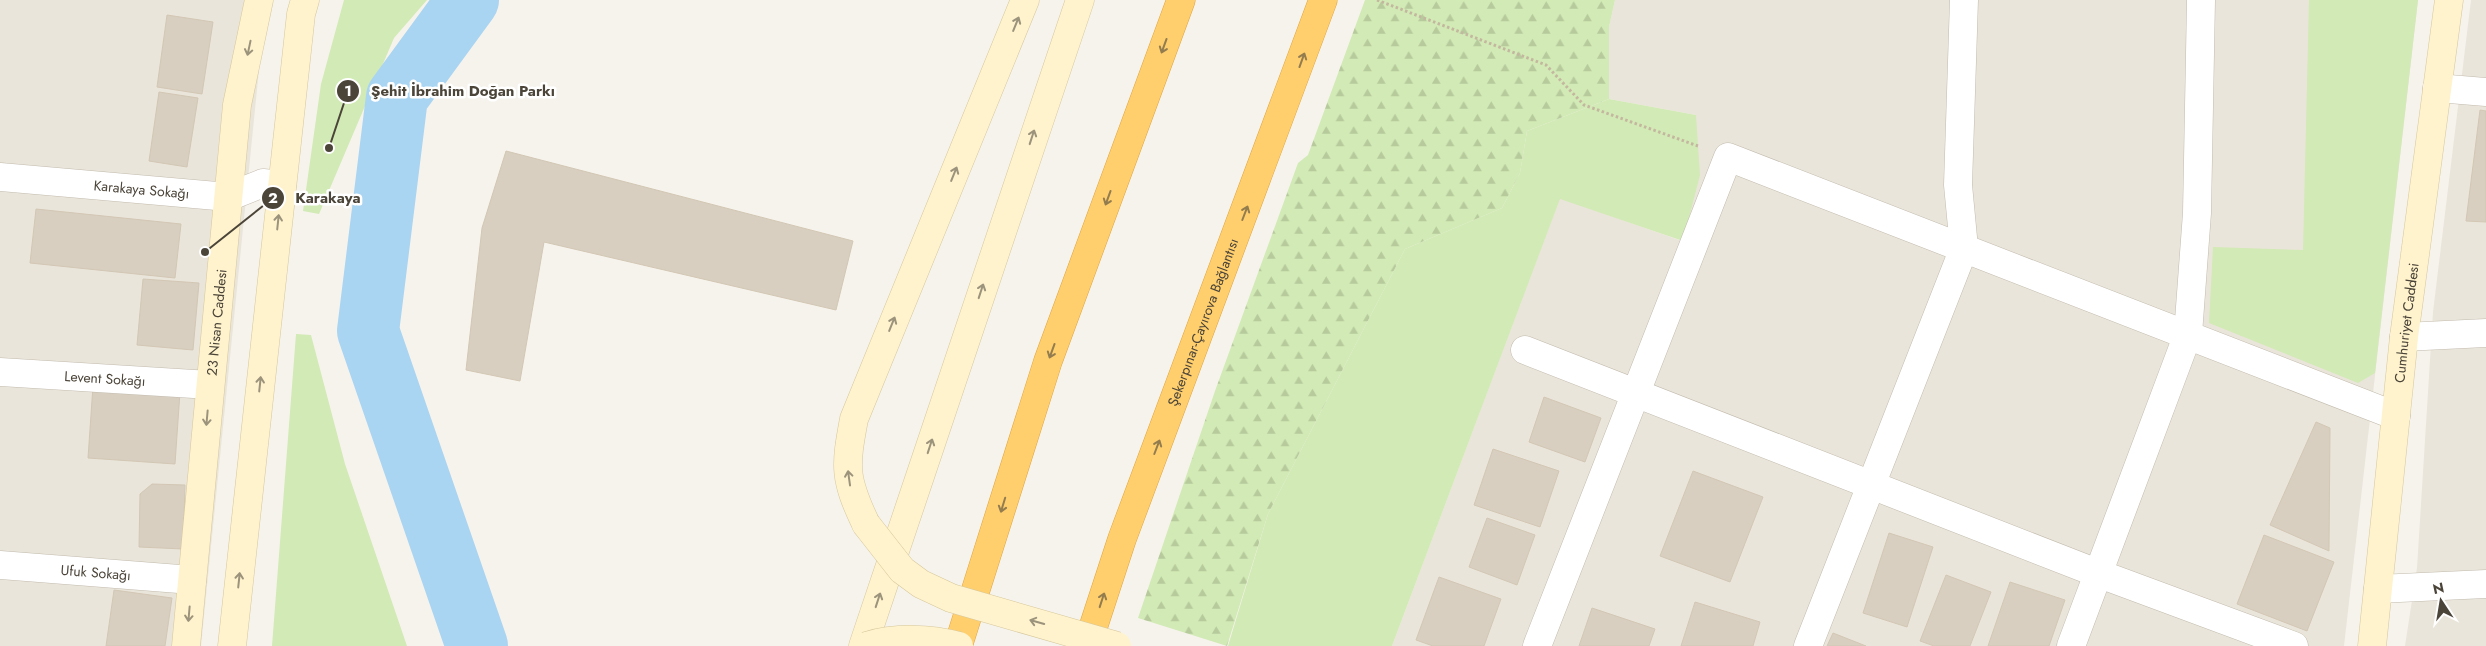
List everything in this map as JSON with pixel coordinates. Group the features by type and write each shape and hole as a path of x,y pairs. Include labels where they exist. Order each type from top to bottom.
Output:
{"highway":[{"path":"959,646 1048,361 1181,0"},
{"name":"Şekerpınar-Çayırova Bağlantısı","path":"1087,646 1122,539 1323,0"}],"street":[{"name":"23 Nisan Caddesi","path":"186,646 237,105 259,0"},
{"path":"232,646 301,14 305,0"},
{"path":"1026,0 854,419 846,460 851,492 866,524 902,570 921,584 951,598 1117,646"},
{"path":"864,646 1080,0"},
{"path":"1808,646 1964,248 1958,185 1964,0"},
{"path":"2071,646 2188,334 2197,213 2201,0"},
{"name":"Cumhuriyet Caddesi","path":"2372,646 2404,337 2449,0"},
{"path":"2437,88 2486,92"},
{"path":"1538,646 1728,157 2396,416"},
{"name":"Karakaya Sokağı","path":"0,177 228,197 263,183 282,185"},
{"path":"2404,337 2486,333"},
{"path":"1526,350 2097,573 2294,646"},
{"name":"Levent Sokağı","path":"0,372 210,385"},
{"name":"Ufuk Sokağı","path":"0,565 192,580"},
{"path":"2378,589 2486,584"},
{"path":"864,646 880,642 913,640 959,646"}],"path":[{"path":"1377,0 1546,66 1584,105 1728,157"}],"shaded area":[{"path":"0,0 266,0 201,646 0,646"},
{"path":"1615,0 2418,0 2344,646 1392,646 1560,198 1682,241 1696,115 1609,99 1609,27"},
{"path":"2471,0 2486,0 2486,646 2405,646 2417,568 2433,312"}],"green space":[{"path":"344,0 427,0 394,38 319,214 303,211 321,84"},
{"path":"1365,0 1615,0 1609,27 1609,99 1527,131 1520,173 1502,208 1405,249 1268,514 1227,646 1138,618 1215,391 1298,163 1308,155"},
{"path":"2309,0 2418,0 2375,373 2358,383 2209,323 2213,247 2303,250"},
{"path":"1609,99 1696,115 1700,175 1683,241 1560,199 1392,646 1228,646 1268,514 1405,249 1502,208 1520,173 1527,131"},
{"path":"296,334 311,335 345,464 407,646 272,646"}],"building":[{"path":"167,15 213,22 202,94 157,87"},
{"path":"159,92 198,98 187,167 149,161"},
{"path":"2480,110 2486,111 2486,222 2466,221"},
{"path":"506,151 853,241 836,310 544,242 520,381 466,370 482,228"},
{"path":"36,209 181,224 175,278 30,263"},
{"path":"143,279 199,283 193,350 137,345"},
{"path":"93,386 180,392 175,464 88,458"},
{"path":"1544,397 1601,418 1585,462 1529,442"},
{"path":"2316,422 2330,428 2329,551 2270,525"},
{"path":"1493,449 1559,471 1540,527 1474,505"},
{"path":"1693,471 1763,497 1730,582 1660,556"},
{"path":"152,484 185,485 183,549 139,547 140,494"},
{"path":"1487,518 1535,535 1517,585 1469,567"},
{"path":"1889,533 1933,547 1907,627 1863,613"},
{"path":"2264,535 2334,562 2307,631 2237,604"},
{"path":"1946,575 1991,592 1970,646 1934,646 1920,641"},
{"path":"1439,577 1501,599 1484,646 1433,646 1416,640"},
{"path":"2010,582 2065,600 2049,646 1988,646"},
{"path":"114,590 172,598 165,646 106,646"},
{"path":"1695,602 1760,622 1753,646 1681,646"},
{"path":"1592,608 1655,629 1649,646 1579,646"},
{"path":"1833,633 1866,646 1827,646"}],"waterway":[{"path":"468,0 397,97 368,331 477,646"}],"place":[{"name":"Şehit İbrahim Doğan Parkı","path":"329,148"},
{"name":"Karakaya","path":"205,252"}]}
